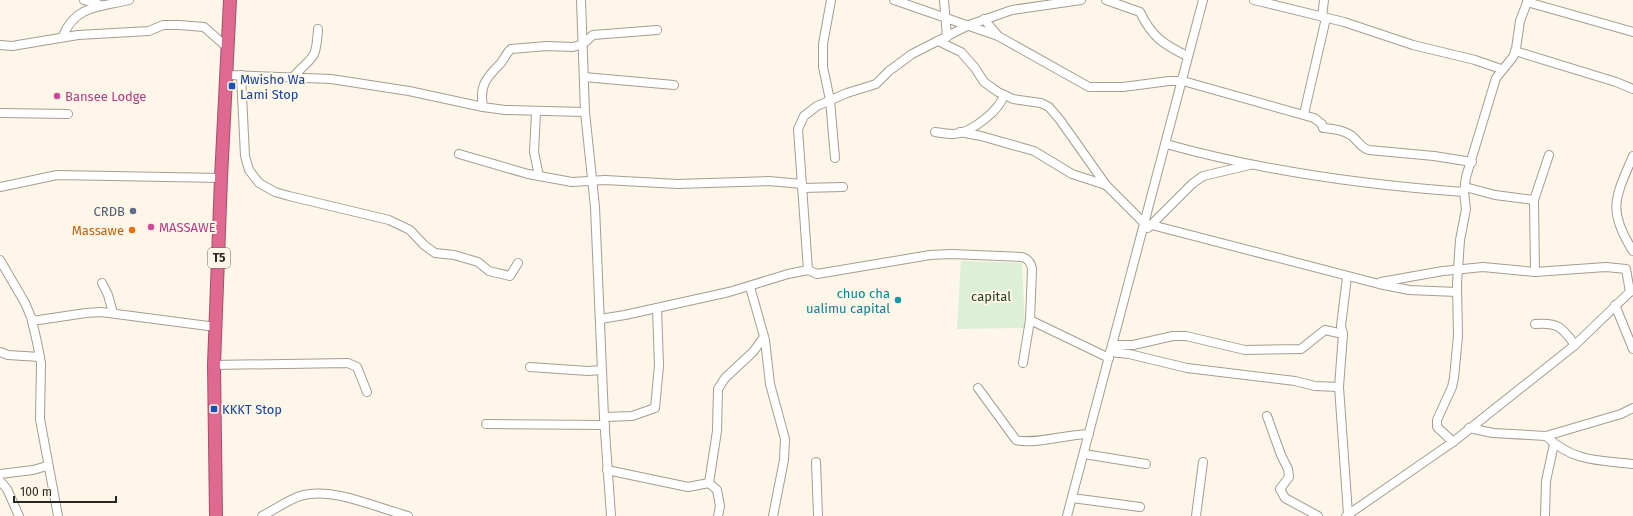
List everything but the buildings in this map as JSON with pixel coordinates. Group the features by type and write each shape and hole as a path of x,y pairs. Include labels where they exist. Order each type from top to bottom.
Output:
{"highway":[{"name":"T5","path":"216,516 214,365 221,178 228,75 230,0"}],"street":[{"path":"84,0 102,6"},
{"path":"63,36 69,23 78,14 102,6 129,0"},
{"path":"581,0 585,112 597,228 604,421 612,516"},
{"path":"831,0 823,52 824,78 830,100 835,158"},
{"path":"894,0 944,16 998,36 1089,87 1123,87 1169,80 1183,81 1304,114 1318,120 1323,128 1351,135 1364,148 1370,150 1434,156 1472,162"},
{"path":"944,0 944,16 949,35 984,82 990,88 1013,99 1041,103 1049,108 1060,120 1106,185 1147,224 1331,271 1347,277 1409,290 1457,292"},
{"path":"808,270 799,123 810,111 830,100 876,84 889,71 907,58 969,25 1012,10 1047,2 1081,0"},
{"path":"1106,0 1140,12 1152,31 1164,44 1187,56"},
{"path":"1147,224 1183,81 1187,56 1203,0"},
{"path":"1254,0 1344,22 1413,45 1475,60 1501,69"},
{"path":"1304,114 1324,18 1324,0"},
{"path":"1453,442 1437,427 1437,420 1452,387 1454,378 1458,336 1457,292 1460,240 1466,209 1464,189 1496,78 1501,69 1510,62 1515,51 1517,31 1527,1 1633,32"},
{"path":"984,19 998,36"},
{"path":"0,45 12,46 63,36 149,31 163,26 180,25 204,27 229,49"},
{"path":"293,77 314,57 316,52 318,29"},
{"path":"483,107 482,101 485,82 511,49 547,46 573,47 583,44 593,35 657,30"},
{"path":"938,41 961,52"},
{"path":"1515,51 1633,89"},
{"path":"228,75 293,77 360,82 483,107 536,112 585,112"},
{"path":"241,75 245,156 249,170 255,179 266,188 288,196 389,220 410,230 424,245 435,253 454,255 478,262 489,271 510,276 518,263"},
{"path":"584,77 674,85"},
{"path":"935,132 954,134 972,128 998,109 1004,95"},
{"path":"536,112 534,152 539,176"},
{"path":"0,113 68,114"},
{"path":"960,132 981,136 1034,151 1072,174 1106,185"},
{"path":"1166,144 1213,156 1329,177 1427,189 1464,189 1534,200"},
{"path":"459,154 539,176 572,182 592,181 678,184 769,181 802,186 843,187"},
{"path":"1535,272 1534,200 1549,155"},
{"path":"1633,156 1621,184 1616,208 1616,217 1621,232 1633,251"},
{"path":"1067,516 1141,234 1147,224 1203,176 1255,164"},
{"path":"0,187 57,175 221,178"},
{"path":"600,319 750,287 788,274 808,270 817,274 908,258 951,254 1022,257 1027,259 1032,269 1030,320 1023,363"},
{"path":"0,260 25,303 32,321 40,358 40,419 47,466 58,516"},
{"path":"1347,515 1453,442 1574,345 1631,290 1626,269 1606,267 1535,272 1483,267 1443,271 1377,283"},
{"path":"1347,277 1341,326 1343,334 1339,387 1347,515"},
{"path":"102,283 108,295 113,314"},
{"path":"750,287 757,306 759,323 764,337 773,397 785,439 784,460 773,516"},
{"path":"1615,305 1633,350"},
{"path":"486,424 604,421 632,416 655,408 658,366 657,308"},
{"path":"32,321 86,313 113,314 216,327"},
{"path":"1030,320 1110,352 1129,354 1187,368 1295,381 1315,386 1339,387"},
{"path":"1535,324 1546,323 1559,326 1574,345"},
{"path":"1110,352 1173,336 1186,336 1245,350 1294,349 1304,347 1325,330 1343,334"},
{"path":"709,483 717,431 718,389 728,374 753,352 764,337"},
{"path":"0,352 8,355 40,358"},
{"path":"214,365 348,363 357,367 367,392"},
{"path":"530,367 588,371 602,370"},
{"path":"978,388 1016,440 1035,441 1073,434 1089,434"},
{"path":"1469,428 1493,433 1546,436 1620,414 1633,408"},
{"path":"1266,416 1288,469 1289,477 1280,489 1281,494 1285,498 1318,516"},
{"path":"1546,436 1562,450 1585,458 1633,464"},
{"path":"1545,516 1546,481 1554,444"},
{"path":"1084,454 1146,464"},
{"path":"816,462 818,516"},
{"path":"1196,516 1203,462"},
{"path":"0,474 33,470 47,466"},
{"path":"607,470 688,486 709,483 717,490 720,506 718,516"},
{"path":"0,481 7,489 19,516"},
{"path":"262,516 300,496 321,493 340,496 408,516"},
{"path":"1072,498 1140,507"}],"green space":[{"name":"capital","path":"961,261 1022,263 1025,328 957,329"}],"place":[{"name":"Mwisho Wa Lami Stop","path":"232,86"},
{"name":"Bansee Lodge","path":"57,96"},
{"name":"CRDB","path":"133,211"},
{"name":"MASSAWE","path":"151,227"},
{"name":"Massawe","path":"132,230"},
{"name":"chuo cha ualimu capital","path":"898,300"},
{"name":"KKKT Stop","path":"214,409"}]}
